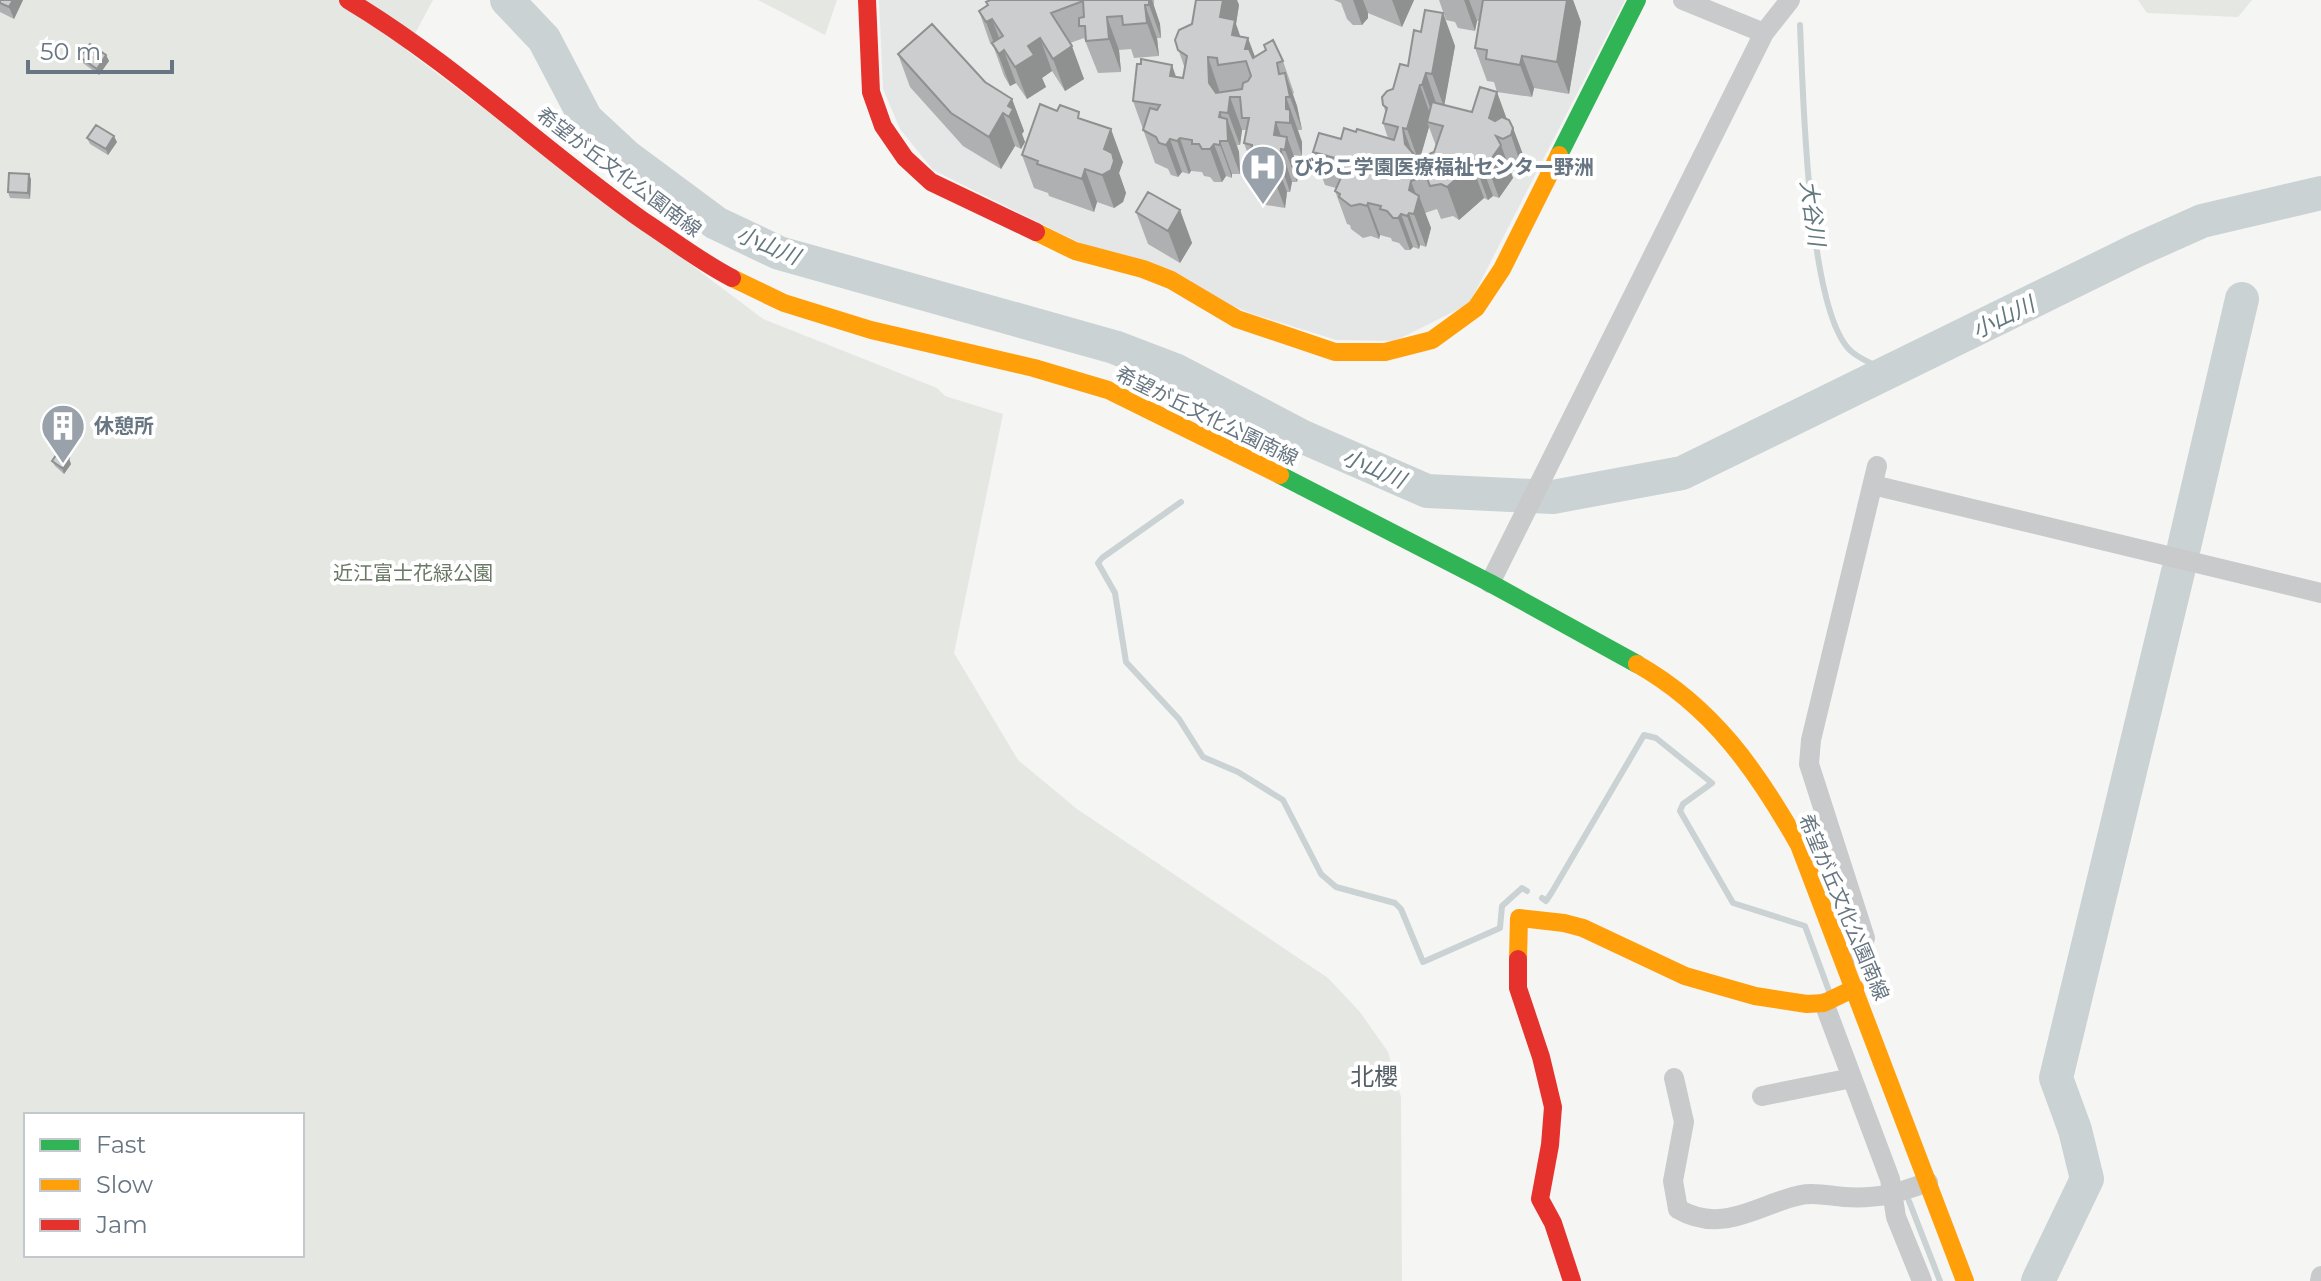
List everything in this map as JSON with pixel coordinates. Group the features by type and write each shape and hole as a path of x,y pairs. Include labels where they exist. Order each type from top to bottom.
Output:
{"main road":[{"name":"希望が丘文化公園南線","path":"348,0 393,27 441,62 610,197 709,266 784,303 871,330 1034,368 1108,390 1490,583 1642,667 1694,705 1735,746 1767,788 1799,845 1965,1281"},
{"path":"867,0 871,92 883,126 905,158 931,182 1075,251 1143,269 1171,280 1237,319 1335,352 1385,352 1432,340 1476,308 1502,269 1637,0"},
{"path":"1572,1281 1553,1223 1540,1199 1553,1107 1541,1057 1518,988 1519,918 1583,928 1685,976 1722,988 1807,1004 1824,1003 1855,988"}],"street":[{"path":"1683,0 1764,33"},
{"path":"1490,583 1764,33 1790,0"},
{"path":"1844,959 1861,951 1865,938 1809,764 1811,740 1875,476 2321,593"},
{"path":"1824,1003 1890,1179 1896,1217 1922,1281"},
{"path":"1674,1078 1684,1122 1673,1181 1678,1209 1691,1216 1733,1219 1804,1194 1893,1196 1928,1182"},
{"path":"1762,1096 1852,1078"}],"shaded area":[{"name":"びわこ学園医療福祉センター野洲","path":"879,0 1625,0 1469,304 1395,341 1336,340 1250,313 1078,242 933,170 900,129 883,89"}],"green space":[{"name":"近江富士花緑公園","path":"0,0 433,0 406,50 763,319 937,388 945,396 1003,414 954,653 1018,760 1077,809 1328,978 1360,1012 1388,1052 1401,1097 1402,1281 0,1281"},
{"path":"758,0 837,0 825,35"},
{"path":"2138,0 2252,0 2238,17 2147,13"}],"building":[{"path":"0,0 13,0 9,7"},
{"path":"990,0 1149,0 1149,5 1145,5 1147,23 1123,25 1122,16 1107,17 1109,39 1086,41 1085,26 1079,26 1079,18 1084,17 1083,1 1051,13 1072,46 1053,59 1040,38 1028,46 1034,55 1015,67 1004,50 999,54 992,43 1003,36 992,19 986,22 979,11"},
{"path":"1196,0 1223,0 1220,17 1235,20 1232,35 1248,38 1245,49 1249,49 1253,58 1266,50 1264,45 1273,40 1283,61 1277,63 1279,74 1285,73 1290,97 1286,97 1286,109 1290,110 1290,123 1276,122 1274,135 1287,137 1285,150 1281,149 1279,160 1275,159 1273,176 1248,171 1252,145 1244,143 1249,118 1242,118 1240,97 1230,97 1228,113 1220,112 1219,117 1227,119 1228,141 1220,141 1220,145 1214,144 1210,149 1202,149 1199,144 1192,144 1192,140 1180,138 1177,141 1170,139 1166,145 1143,130 1150,108 1157,110 1160,105 1133,101 1137,64 1141,64 1141,59 1172,65 1170,76 1183,78 1187,56 1178,50 1175,40 1179,30 1192,24","holes":["1208,57 1217,58 1218,65 1246,61 1251,76 1243,83 1242,89 1216,93 1209,83"]},
{"path":"1483,0 1567,0 1557,62 1522,56 1520,65 1486,59 1487,50 1475,48"},
{"path":"1425,10 1443,13 1432,74 1426,73 1407,129 1403,128 1405,144 1418,159 1434,152 1443,126 1427,122 1432,102 1472,112 1480,87 1497,92 1489,118 1495,121 1502,117 1509,120 1513,128 1511,135 1503,139 1496,136 1501,145 1487,165 1481,164 1476,168 1472,165 1447,187 1441,184 1430,186 1426,176 1411,181 1409,190 1419,196 1414,214 1401,214 1393,218 1380,209 1381,206 1368,203 1367,206 1351,206 1339,197 1340,194 1335,191 1343,173 1338,171 1342,160 1313,152 1319,133 1341,139 1344,128 1394,140 1398,127 1383,123 1387,108 1383,105 1382,97 1393,89 1400,64 1408,66 1414,30 1421,32"},
{"path":"932,24 985,82 1012,99 1008,106 1013,109 1009,117 1003,113 989,137 951,113 898,54"},
{"path":"90,44 106,55 97,69 80,57"},
{"path":"1040,104 1057,111 1060,105 1079,112 1078,118 1111,129 1104,149 1112,153 1114,161 1111,170 1102,175 1085,169 1082,179 1037,164 1038,161 1022,155"},
{"path":"96,125 114,136 106,149 87,138"},
{"path":"9,173 29,174 28,193 8,192"},
{"path":"1148,192 1180,210 1168,231 1136,212"},
{"path":"59,451 69,458 62,468 52,461"}],"waterway":[{"name":"小山川","path":"507,0 544,39 586,119 627,157 716,223 779,253 1114,347 1177,371 1301,436 1427,491 1553,497 1682,473 2202,221 2321,193"},
{"name":"大谷川","path":"1800,25 1810,198 1825,294 1837,330 1852,352 1890,373"},
{"path":"2184,547 2242,299"},
{"path":"1181,502 1098,563 1115,593 1126,662 1179,719 1203,757 1238,772 1283,800 1321,874 1336,887 1395,903 1401,909 1423,962 1500,928 1502,906 1522,888 1527,891"},
{"path":"2038,1281 2087,1179 2075,1130 2056,1078 2178,572"},
{"path":"1542,898 1546,901 1552,892 1644,735 1656,738 1712,783 1683,804 1680,811 1733,903 1805,926 1829,991"},
{"path":"1909,1201 1940,1281"}],"traffic: fast":[{"path":"1559,155 1637,0"},
{"path":"1280,475 1490,583 1637,664"}],"traffic: slow":[{"path":"1036,232 1075,251 1143,269 1171,280 1237,319 1335,352 1385,352 1432,340 1476,308 1502,269 1559,155"},
{"path":"732,278 784,303 871,330 1034,368 1108,390 1280,475"},
{"path":"1637,664 1688,700 1731,743 1767,792 1799,845 1965,1281"},
{"path":"1518,959 1519,918 1583,928 1685,976 1755,996 1807,1004 1824,1003 1855,988"}],"traffic: jam":[{"path":"348,0 425,52 645,222 732,278"},
{"path":"867,0 871,92 883,126 905,158 931,182 1036,232"},
{"path":"1518,959 1518,988 1541,1057 1553,1107 1540,1199 1553,1223 1572,1281"}],"place":[{"name":"びわこ学園医療福祉センター野洲","path":"1263,206"},
{"name":"休憩所","path":"63,465"}],"district":[{"name":"北櫻","path":"1374,1077"}]}
